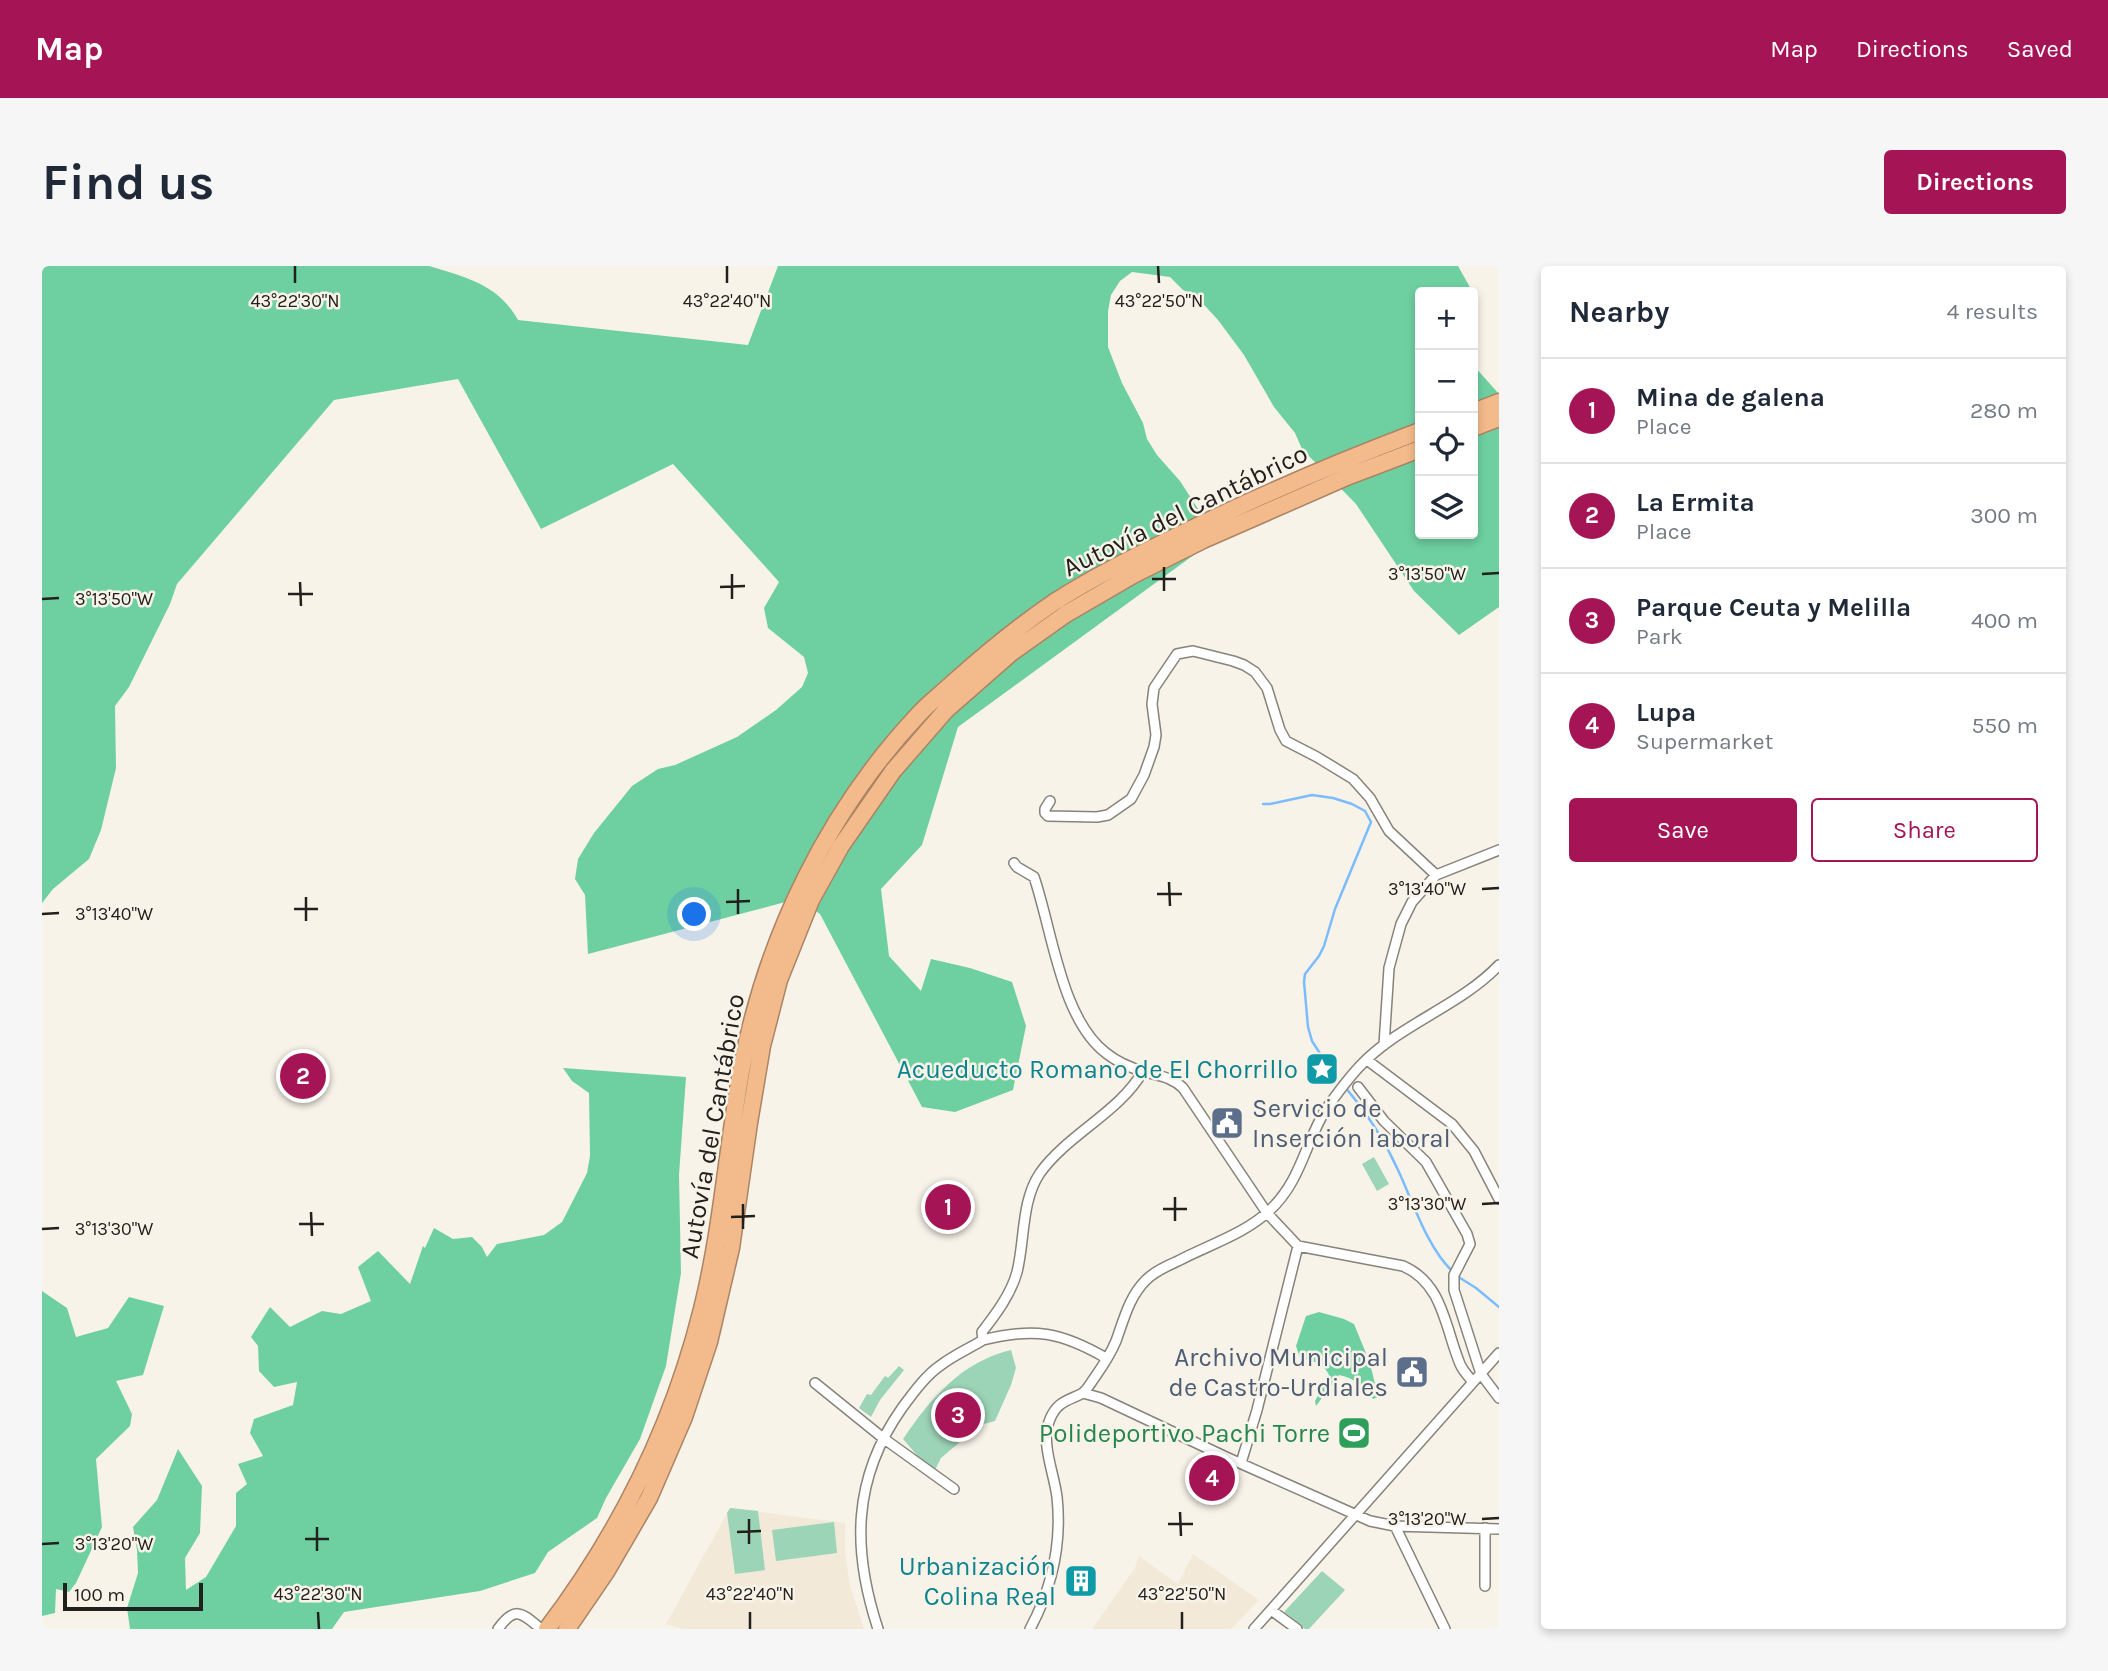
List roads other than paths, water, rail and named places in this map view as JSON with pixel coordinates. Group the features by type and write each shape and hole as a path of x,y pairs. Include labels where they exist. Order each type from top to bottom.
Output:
{"highway":[{"path":"1478,410 1499,402"},
{"path":"1478,427 1499,418"},
{"name":"Autovía del Cantábrico","path":"547,1629 593,1564 635,1490 670,1412 702,1309 719,1226 729,1142 743,1060 765,974 798,893 817,856 866,778 919,714 986,652 1056,601 1126,561 1198,526 1347,459 1415,433"},
{"name":"Autovía del Cantábrico","path":"567,1629 606,1572 649,1498 684,1417 709,1342 731,1248 748,1123 762,1046 779,980 811,900 841,846 893,771 946,710 1011,653 1066,614 1133,575 1203,540 1349,476 1415,451"}],"street":[{"path":"1050,801 1045,809 1048,816 1097,817 1114,812 1131,799 1144,775 1154,747 1154,688 1177,654 1193,651 1233,661 1255,672 1267,688 1286,741 1353,779 1370,798 1388,831 1436,875"},
{"path":"1384,1045 1393,947 1412,902 1436,875 1499,850"},
{"path":"1014,863 1034,877 1066,991 1087,1032 1097,1045 1110,1056 1143,1071 1169,1078 1184,1088 1267,1213 1298,1247 1403,1266 1416,1272 1436,1295 1461,1367 1473,1382"},
{"path":"1083,1393 1115,1343 1123,1315 1135,1293 1147,1279 1159,1270 1215,1243 1267,1213 1290,1187 1326,1110 1359,1068 1384,1045 1458,999 1487,978 1499,965"},
{"path":"1367,1060 1452,1124 1474,1150 1499,1199"},
{"path":"983,1340 982,1332 999,1310 1016,1275 1026,1211 1039,1175 1059,1150 1123,1097 1143,1071"},
{"path":"1358,1087 1384,1121 1426,1162 1460,1218 1470,1244 1455,1272 1454,1290 1480,1374 1499,1398"},
{"path":"1241,1463 1298,1247"},
{"path":"878,1628 868,1600 863,1571 861,1516 867,1483 883,1438 911,1395 940,1366 983,1340 1024,1332 1072,1340 1106,1358"},
{"path":"1254,1629 1499,1353"},
{"path":"815,1383 883,1438 954,1489"},
{"path":"1030,1629 1051,1581 1059,1524 1046,1432 1057,1407 1083,1393 1101,1398 1370,1521 1395,1525 1499,1529"},
{"path":"1395,1525 1445,1629"},
{"path":"1485,1528 1485,1586"},
{"path":"1271,1610 1297,1629"},
{"path":"498,1629 508,1616 518,1613 541,1629"}],"waterway":[{"path":"1263,804 1312,795 1333,798 1365,811 1371,822 1335,909 1324,946 1305,974 1308,1027 1312,1041 1330,1069"},
{"path":"1345,1087 1381,1137 1421,1224 1435,1250 1452,1271"},
{"path":"1457,1276 1499,1307"}],"place":[{"name":"Acueducto Romano de El Chorrillo","path":"1322,1069"},
{"name":"La Ermita","path":"303,1076"},
{"name":"Servicio de Inserción laboral","path":"1227,1123"},
{"name":"Mina de galena","path":"948,1207"},
{"name":"Archivo Municipal de Castro-Urdiales","path":"1412,1372"},
{"name":"Parque Ceuta y Melilla","path":"958,1415"},
{"name":"Polideportivo Pachi Torre","path":"1354,1433"},
{"name":"Lupa","path":"1212,1478"},
{"name":"Urbanización Colina Real","path":"1081,1581"}]}
